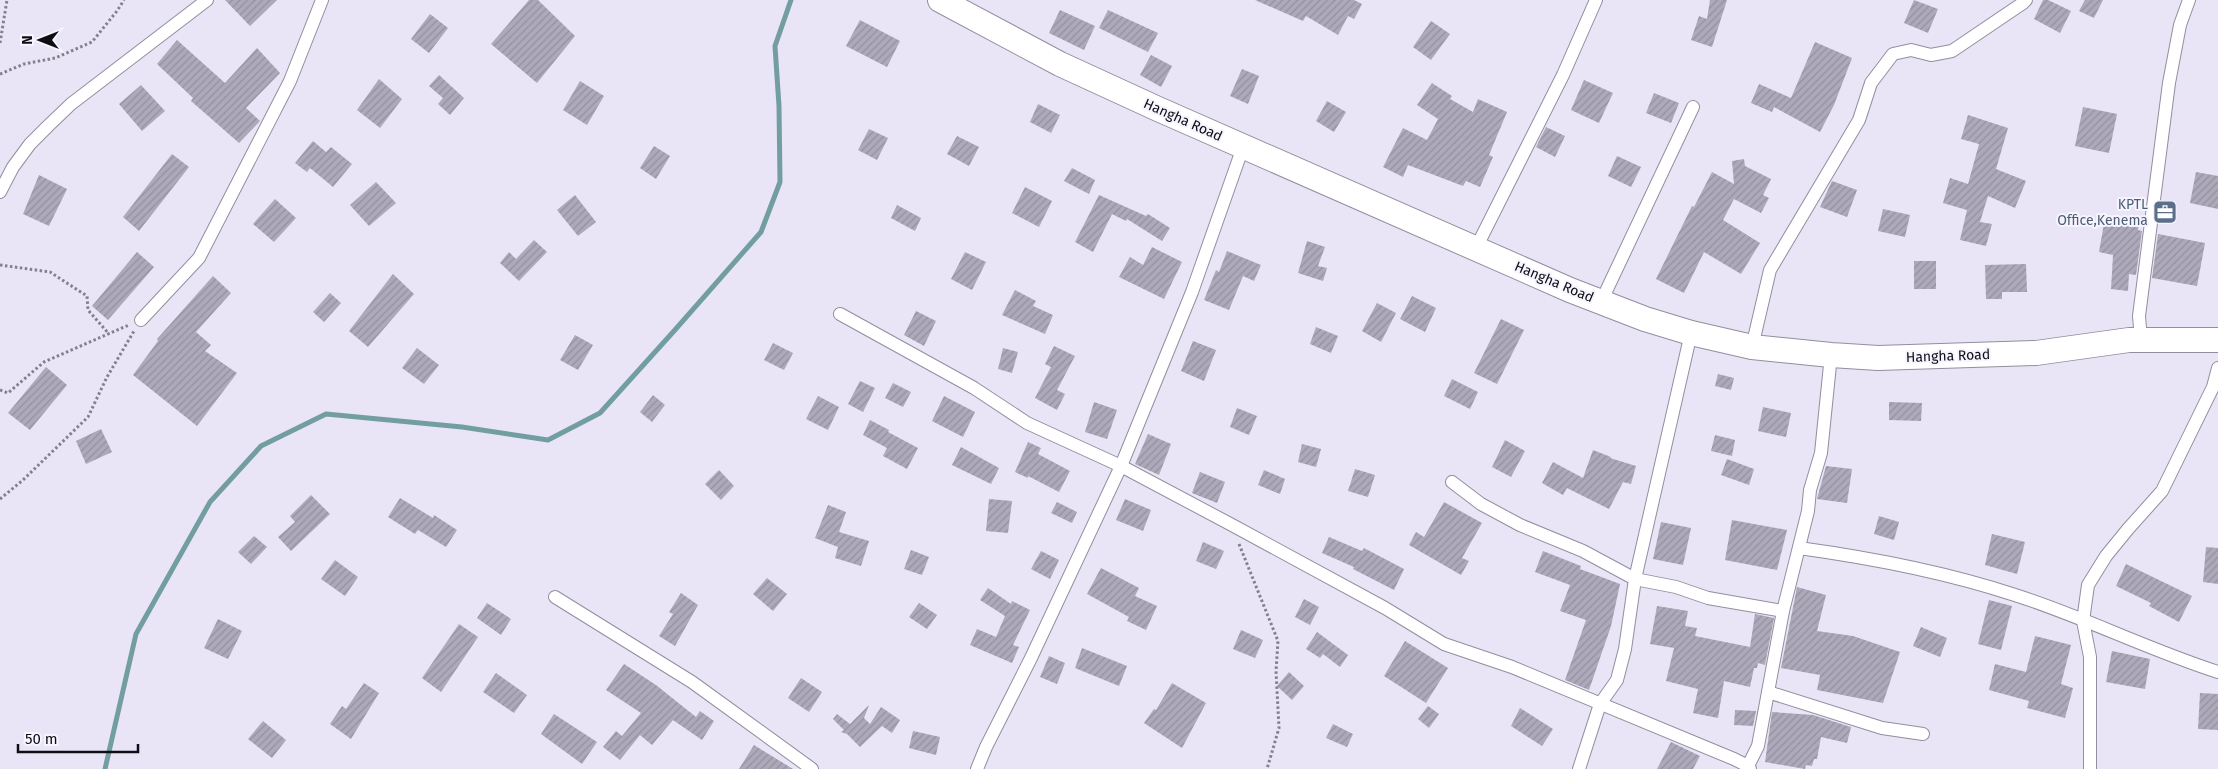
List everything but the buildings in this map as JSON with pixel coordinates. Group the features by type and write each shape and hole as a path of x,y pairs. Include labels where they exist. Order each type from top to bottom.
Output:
{"highway":[{"name":"Hangha Road","path":"940,0 1060,64 1243,146 1601,302 1645,319 1691,333 1752,347 1831,356 1913,357 2026,353 2141,340 2218,340"}],"street":[{"path":"0,192 19,159 30,144 48,126 78,99 207,0"},
{"path":"141,320 199,258 290,81 322,0"},
{"path":"1476,248 1562,76 1596,0"},
{"path":"1752,347 1770,270 1859,120 1871,83 1893,54 1911,50 1931,55 1952,51 2026,0"},
{"path":"2141,340 2139,316 2170,83 2180,25 2189,0"},
{"path":"1601,302 1693,107"},
{"path":"977,769 1121,466 1192,292 1243,146"},
{"path":"840,314 974,388 1027,422 1121,466 1232,525 1385,608 1444,644 1512,667 1749,767 1758,746 1783,611 1808,511 1810,490 1821,454 1831,356"},
{"path":"1579,769 1600,704 1617,680 1625,650 1635,579 1691,333"},
{"path":"2090,769 2090,657 2083,622 2088,585 2106,556 2162,491 2213,387 2218,368"},
{"path":"1452,482 1481,504 1520,525 1583,551 1635,579 1676,587 1708,598 1783,611"},
{"path":"1799,548 1848,554 1960,579 2016,596 2218,672"},
{"path":"555,597 692,682 812,769"},
{"path":"1768,692 1882,728 1923,734"}],"path":[{"path":"0,43 7,0"},
{"path":"0,74 24,64 55,58 92,42 124,0"},
{"path":"0,265 50,272 87,296 88,310 109,334"},
{"path":"0,390 8,393 44,362 141,320"},
{"path":"0,499 23,480 88,417 107,377 141,320"},
{"path":"1232,525 1278,641 1276,671 1279,728 1267,769"}],"waterway":[{"path":"105,769 136,634 210,502 261,446 326,414 462,427 548,440 600,413 674,331 761,232 780,182 779,106 775,46 791,0"}],"place":[{"name":"KPTL Office,Kenema","path":"2165,212"}]}
